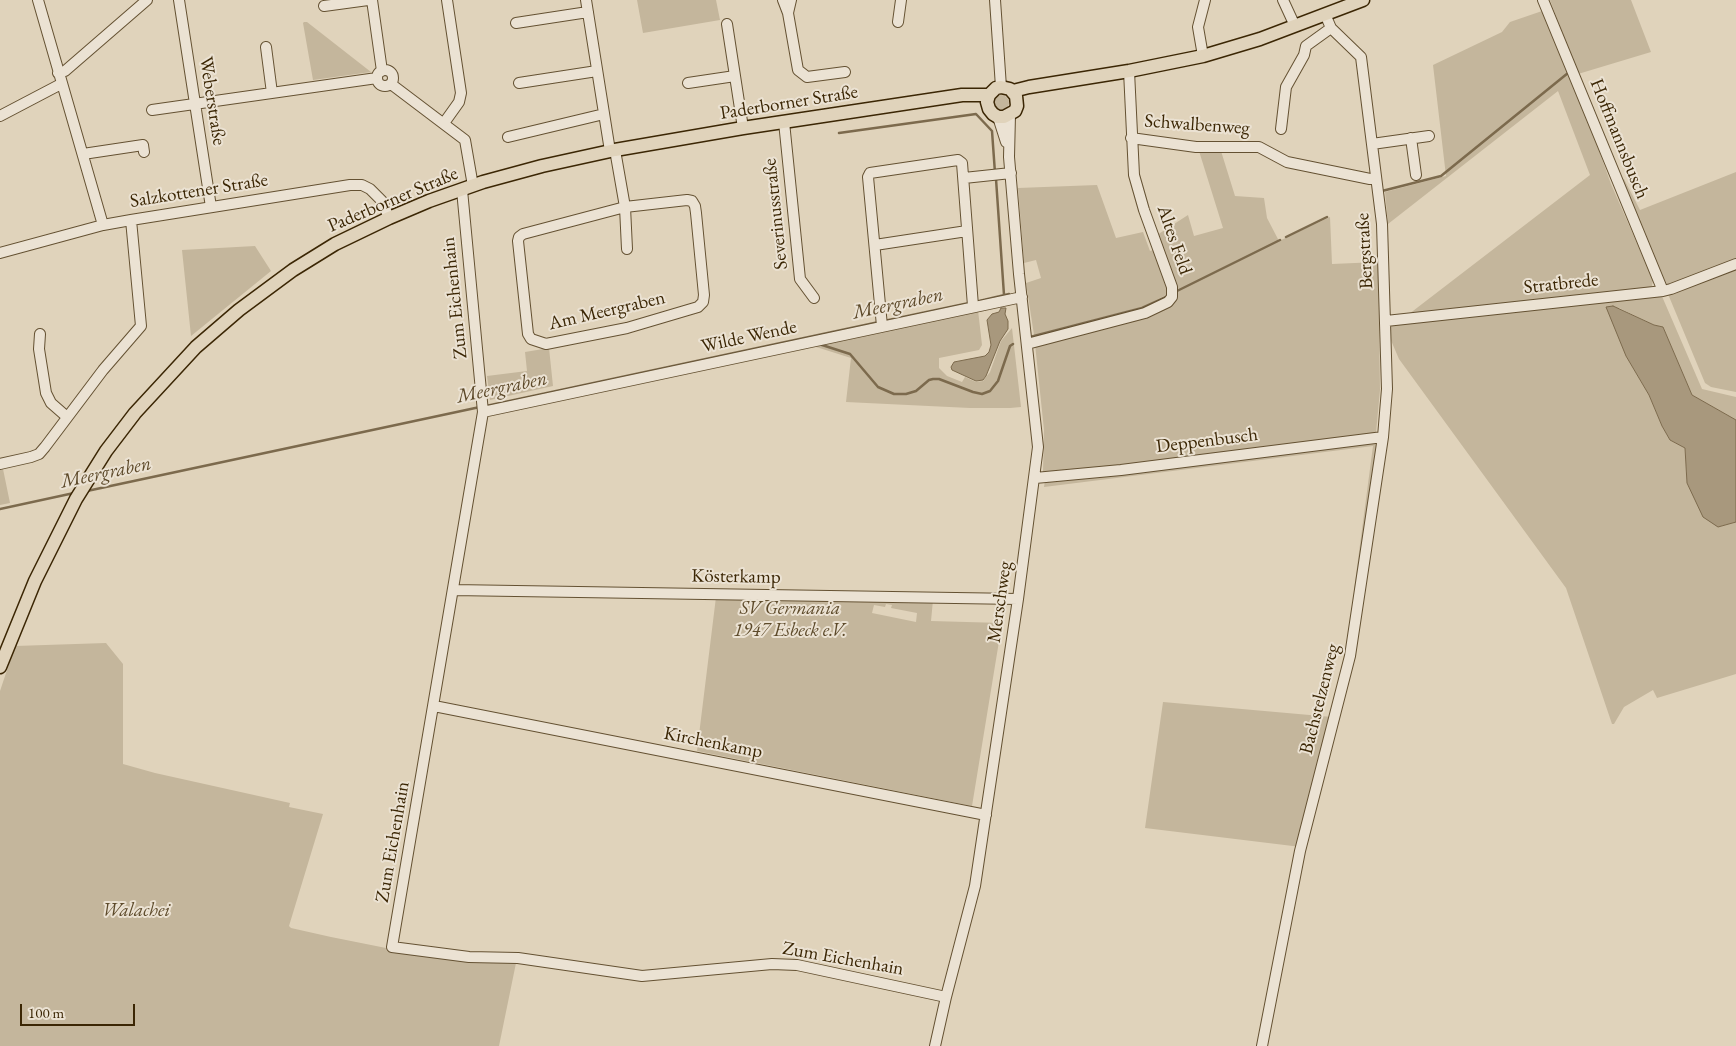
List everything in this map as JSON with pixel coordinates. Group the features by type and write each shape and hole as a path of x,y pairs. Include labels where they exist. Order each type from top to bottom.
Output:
{"main road":[{"path":"1011,93 1014,111 999,113 987,102 989,95 996,88 1026,95 1055,83 1203,56 1295,26 1363,0"},
{"name":"Paderborner Straße","path":"0,667 35,581 77,497 106,451 135,413 164,380 203,341 239,310 294,270 336,244 389,218 467,188 542,166 612,150 962,95 989,95"},
{"name":"Paderborner Straße","path":"947,98 977,102 999,113"}],"street":[{"path":"38,0 103,225"},
{"path":"58,73 65,71 147,0"},
{"name":"Weberstraße","path":"179,0 211,207"},
{"path":"324,6 368,0"},
{"path":"152,110 272,93 380,74 372,0"},
{"path":"444,123 459,102 461,93 447,0"},
{"path":"586,0 604,114 625,207 627,249"},
{"path":"783,0 788,13 798,70 807,77 845,72"},
{"path":"788,13 791,0"},
{"path":"898,22 900,0"},
{"path":"995,0 1011,93"},
{"path":"1203,56 1198,27 1205,0"},
{"path":"1283,0 1295,26"},
{"name":"Hoffmannsbusch","path":"1543,0 1663,291"},
{"path":"516,23 588,12"},
{"name":"Bergstraße","path":"1325,14 1331,28 1361,57 1382,224 1387,357"},
{"path":"727,24 743,128"},
{"path":"1281,129 1286,87 1304,55 1306,46 1331,28"},
{"path":"266,47 272,93"},
{"name":"Zum Eichenhain","path":"380,74 388,71 392,74 393,80 391,84 465,140 483,412 392,947 469,957 518,958 642,976 772,964 797,964 946,997"},
{"path":"519,83 597,71"},
{"name":"Altes Feld","path":"1027,344 1145,313 1168,302 1172,296 1172,287 1144,210 1134,175 1128,71"},
{"path":"688,83 735,76"},
{"path":"0,116 61,84"},
{"name":"Merschweg","path":"935,1046 975,886 1018,599 1038,447 1022,297 1010,157 999,113"},
{"path":"508,137 604,114"},
{"name":"Severinusstraße","path":"784,122 800,279 814,298"},
{"path":"1372,144 1430,136"},
{"name":"Schwalbenweg","path":"1131,138 1196,146 1259,147 1288,162 1376,179"},
{"path":"1411,138 1416,175"},
{"path":"82,154 143,146 144,152"},
{"path":"882,326 868,177 870,173 958,160 962,163 973,306"},
{"path":"964,178 1011,174"},
{"name":"Salzkottener Straße","path":"0,253 103,225 356,185 370,189 382,201 389,218"},
{"name":"Am Meergraben","path":"692,201 696,213 703,302 698,307 626,328 546,344 531,339 528,334 519,237 523,234 625,207 692,201"},
{"path":"0,464 39,454 103,370 141,326 131,220"},
{"path":"874,245 967,231"},
{"name":"Stratbrede","path":"1386,321 1663,291 1736,264"},
{"name":"Wilde Wende","path":"483,412 1022,297"},
{"path":"40,334 39,349 46,393 51,403 67,417"},
{"name":"Bachstelzenweg","path":"1262,1046 1300,851 1350,656 1383,436 1387,389 1387,357"},
{"name":"Deppenbusch","path":"1035,478 1121,470 1383,436"},
{"name":"Kösterkamp","path":"454,590 1018,599"},
{"name":"Kirchenkamp","path":"434,706 986,815"}],"green space":[{"path":"637,0 716,0 720,20 643,33"},
{"path":"1550,0 1631,0 1651,52 1578,74"},
{"path":"1545,10 1575,84 1611,184 1653,280 1652,286 1648,289 1409,314 1590,175 1558,91 1388,224 1385,192 1446,176 1433,65 1502,32 1510,22"},
{"path":"304,22 307,22 371,72 313,80"},
{"path":"1001,95 1009,103 1001,111 993,103"},
{"path":"1199,151 1221,151 1235,196 1264,198 1267,218 1279,241 1330,217 1332,264 1378,262 1380,390 1376,433 1120,467 1049,474 1043,472 1044,430 1035,344 1100,328 1176,296 1157,235 1188,215 1194,236 1223,228"},
{"path":"1736,172 1736,259 1664,286 1620,180 1624,179 1640,210"},
{"path":"1097,185 1116,238 1143,232 1150,251 1157,249 1170,290 1166,295 1142,307 1034,335 1026,283 1041,278 1036,260 1024,263 1018,188"},
{"path":"255,246 271,271 191,336 182,250"},
{"path":"1736,266 1736,392 1711,387 1705,383 1668,294"},
{"path":"1661,294 1702,389 1736,397 1736,420 1692,395 1663,327 1654,325 1619,308 1626,356 1649,395 1670,440 1685,448 1687,483 1718,527 1736,522 1736,674 1657,698 1653,690 1624,707 1614,724 1612,724 1566,588 1399,359 1390,338 1390,325"},
{"path":"978,310 982,345 979,350 939,358 939,368 947,376 962,382 965,377 976,382 983,381 990,372 1001,341 1012,328 1021,407 970,408 846,402 851,358 810,345"},
{"path":"549,348 553,386 490,400 487,376 527,371 525,352"},
{"path":"1376,442 1379,446 1358,590 1354,590 1373,446 1044,487 1045,480"},
{"path":"3,469 10,503 0,505 0,470"},
{"name":"SV Germania 1947 Esbeck e.V.","path":"716,597 933,600 931,621 1002,623 972,806 697,751","holes":["886,604 892,605 891,608 917,613 916,622 872,613 874,605 885,607"]},
{"name":"Walachei","path":"106,643 123,664 123,764 290,803 289,807 323,814 289,926 331,937 406,952 467,961 516,963 499,1046 0,1046 0,691 15,646"},
{"path":"1163,702 1332,717 1301,847 1145,828"}],"shaded area":[{"path":"1613,306 1654,325 1663,327 1692,395 1736,420 1736,522 1718,527 1703,517 1687,483 1685,448 1670,440 1649,395 1626,356 1606,307"},
{"path":"1001,308 1006,308 1005,314 1008,321 1008,329 1000,341 983,380 976,381 952,370 951,367 954,362 985,356 989,352 991,345 987,320 992,314 999,312"}],"waterway":[{"path":"1382,191 1441,176 1568,73"},
{"path":"839,133 976,114 992,131 995,173"},
{"path":"996,179 1004,295"},
{"path":"1286,237 1327,217"},
{"path":"1177,291 1280,240"},
{"name":"Meergraben","path":"975,302 1009,294"},
{"path":"1030,337 1142,308 1166,297"},
{"name":"Meergraben","path":"884,321 969,303"},
{"name":"Meergraben","path":"486,406 879,322"},
{"path":"819,344 850,354 878,387 894,394 906,394 916,391 933,379 939,379 982,394 990,391 998,381 1010,346 1013,344"},
{"name":"Meergraben","path":"87,491 480,407"},
{"name":"Meergraben","path":"0,509 74,493"}]}
